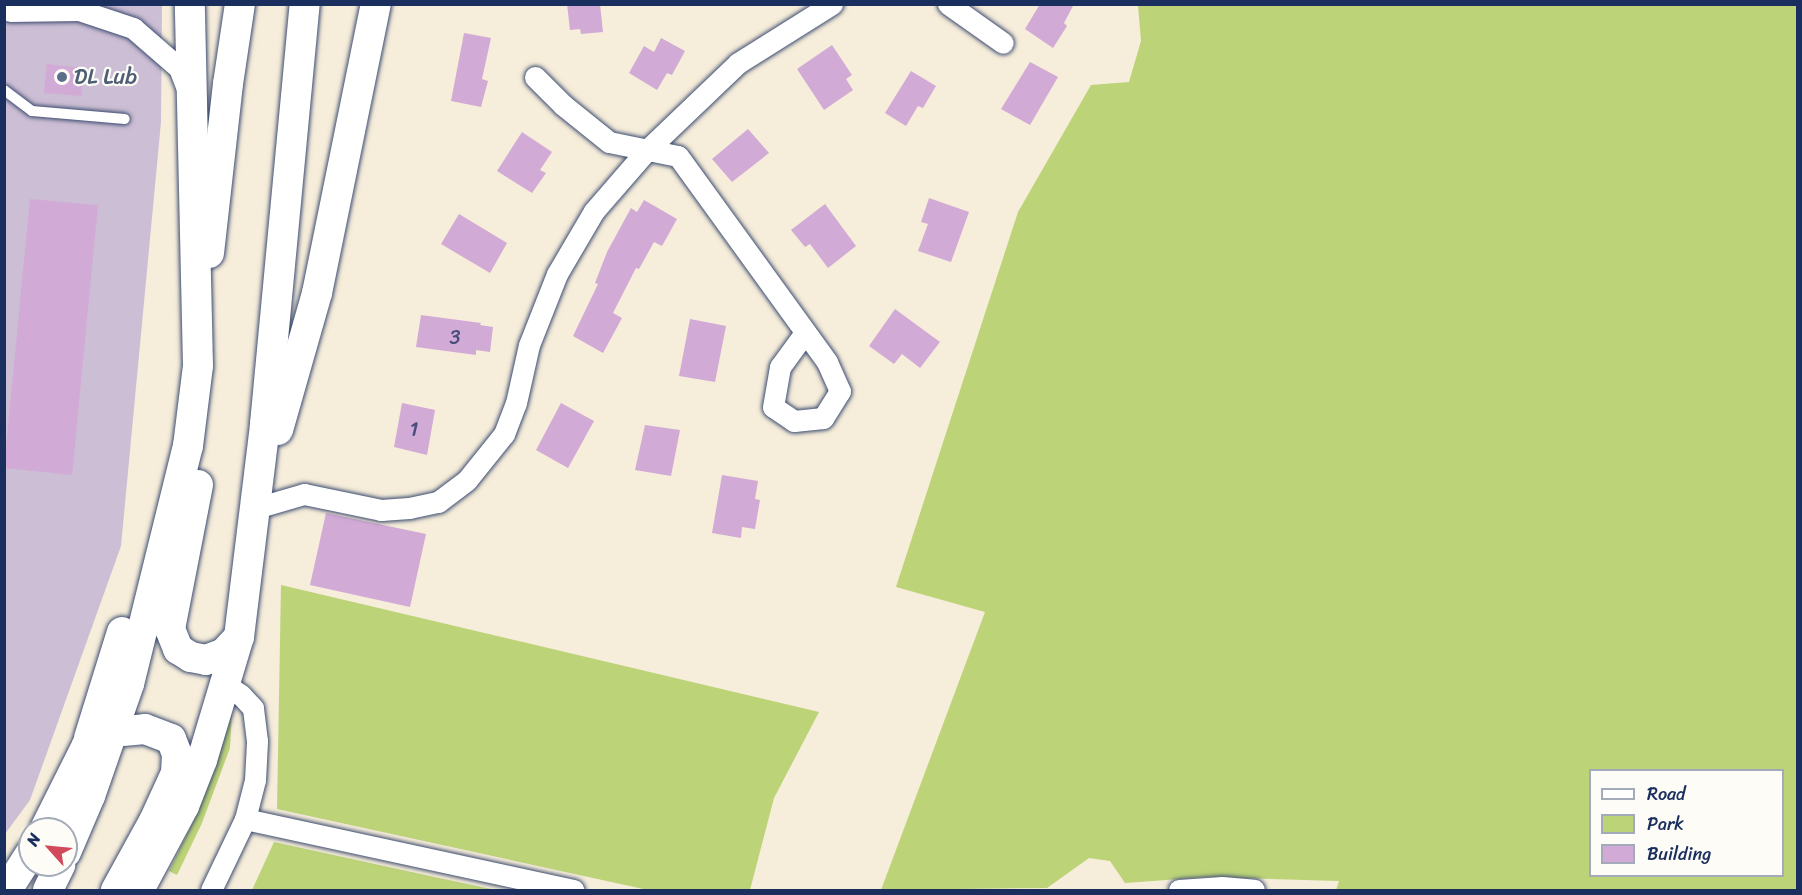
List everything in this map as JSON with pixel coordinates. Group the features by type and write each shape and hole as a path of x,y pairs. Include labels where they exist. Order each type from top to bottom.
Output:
{"main road":[{"path":"190,4 198,357 206,447 170,628 178,649 191,657 206,660 224,653 239,637"},
{"path":"52,817 129,684 188,446 228,84 240,4"},
{"path":"139,891 184,806 202,760 239,637 256,508 305,4"},
{"path":"256,508 318,293 376,4"},
{"path":"99,738 145,729 171,739 177,754 176,773 144,841 116,891"},
{"path":"78,824 90,796 99,738"},
{"path":"8,891 18,874"},
{"path":"48,891 54,877"}],"street":[{"path":"256,508 304,494 381,510 409,508 438,502 466,480 504,434 516,403 529,345 558,274 594,211 646,152 738,63 832,4"},
{"path":"948,4 1003,43"},
{"path":"12,10 79,10 133,28 179,68 192,103"},
{"path":"535,77 563,105 609,142 646,152 678,156 804,334"},
{"path":"211,891 245,819 255,780 257,741 253,708 241,695 226,685"},
{"path":"245,819 573,891"},
{"path":"1179,891 1222,887 1254,891"}],"lane":[{"path":"4,90 32,111 125,119"}],"shaded area":[{"path":"5,5 162,5 161,122 121,546 30,800 5,834"}],"green space":[{"path":"1138,5 1797,5 1797,890 1336,890 1339,881 1207,877 1125,883 1110,861 1089,858 1047,888 881,890 985,612 896,587 1018,212 1091,85 1129,82 1141,41"},
{"path":"281,585 819,712 774,798 750,890 648,890 277,809"},
{"path":"232,712 230,748 202,823 177,875 169,871 194,820"},
{"path":"274,842 439,878 496,890 252,890"}],"building":[{"path":"567,4 600,4 603,32 581,34 580,29 570,30"},
{"path":"1040,4 1074,4 1064,23 1067,26 1053,48 1025,29"},
{"path":"464,33 491,38 482,79 488,81 481,107 451,101"},
{"path":"661,38 685,51 672,75 667,73 657,90 629,73 644,46 654,52"},
{"path":"832,45 852,75 846,79 853,90 824,110 797,69"},
{"path":"1030,62 1058,77 1030,125 1001,109"},
{"path":"47,64 84,68 81,96 44,93"},
{"path":"911,71 936,86 923,108 918,106 906,126 885,113"},
{"path":"748,129 769,153 732,182 712,159"},
{"path":"522,132 552,152 540,170 546,173 532,193 497,171"},
{"path":"929,198 969,212 951,262 918,251 928,224 921,222"},
{"path":"30,199 98,205 72,475 4,468"},
{"path":"644,200 677,219 662,246 654,242 639,269 636,268 613,313 622,318 603,353 573,336 598,284 595,283 607,252 631,208 637,212"},
{"path":"825,204 856,246 828,268 810,244 805,247 791,230"},
{"path":"459,214 507,243 490,273 441,244"},
{"path":"895,309 940,342 920,368 902,354 894,364 869,346"},
{"path":"421,315 481,323 480,325 493,327 490,352 476,350 476,355 416,347"},
{"path":"690,319 726,326 715,382 679,376"},
{"path":"402,403 435,410 427,455 394,447"},
{"path":"561,403 594,421 568,468 536,450"},
{"path":"645,425 680,430 671,476 635,470"},
{"path":"722,475 758,481 755,499 760,500 755,529 742,527 741,538 712,533"},
{"path":"326,513 426,534 410,607 310,585"}],"place":[{"name":"DL Lub","path":"62,77"}]}
